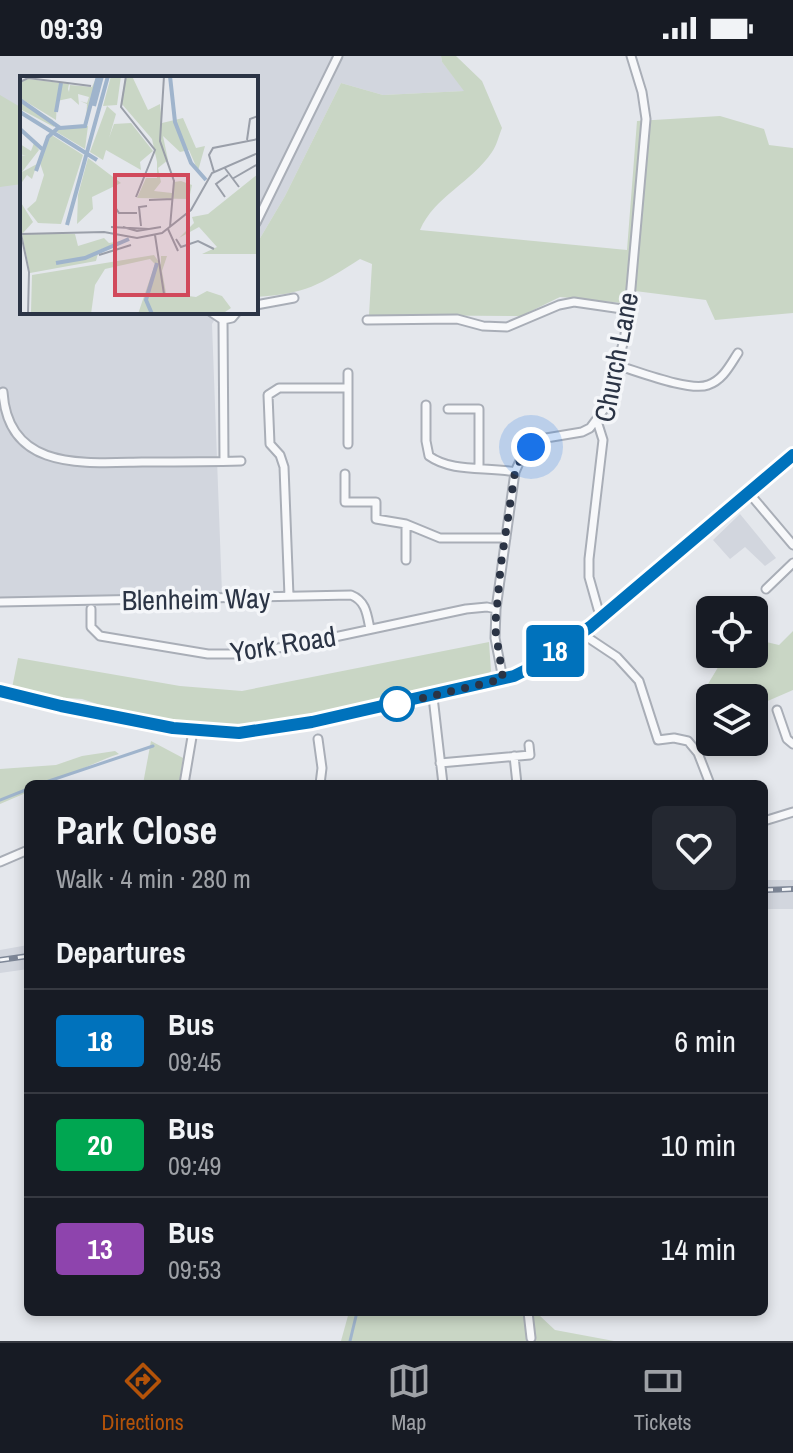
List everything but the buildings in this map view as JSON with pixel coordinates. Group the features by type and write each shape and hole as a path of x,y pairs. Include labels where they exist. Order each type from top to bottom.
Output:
{"main road":[{"path":"0,691 193,731 239,733 281,728 433,697 503,679 530,668 581,633 793,455"}],"street":[{"path":"258,219 338,56"},
{"name":"Church Lane","path":"598,609 589,577 603,440 597,421 605,408 629,310 646,119 631,56"},
{"path":"258,305 294,298"},
{"path":"367,320 457,319 483,326 507,327 559,305 574,302 629,310"},
{"path":"214,314 223,320 235,314"},
{"path":"223,320 224,461"},
{"path":"616,365 689,385 707,386 721,378 738,353"},
{"path":"348,373 348,444"},
{"path":"289,596 284,467 280,455 270,444 268,395 279,388 348,388"},
{"path":"3,392 2,413 22,441 45,456 79,463 241,461"},
{"path":"426,405 429,456 443,466 515,472"},
{"path":"448,409 479,409 479,467"},
{"path":"503,679 495,638 496,609 515,472 522,456 531,447 546,438 582,432 597,421"},
{"path":"345,474 345,502 376,502 376,519 406,524 440,538 506,538"},
{"path":"749,493 793,545"},
{"path":"406,524 406,560"},
{"path":"766,589 793,563"},
{"name":"Blenheim Way","path":"0,602 351,595 360,599 364,606 370,629"},
{"name":"York Road","path":"91,609 91,627 100,636 208,654 262,651 466,609 496,609"},
{"path":"581,633 611,652 639,681 658,740 674,738 688,741 698,753 708,780"},
{"path":"433,697 442,780"},
{"path":"777,710 787,739 793,744"},
{"path":"185,780 193,731"},
{"path":"318,739 320,780"},
{"path":"440,763 530,755 529,745"},
{"path":"514,756 517,780"},
{"path":"768,820 793,812"},
{"path":"0,862 24,852"},
{"path":"528,1316 531,1338"}],"shaded area":[{"path":"0,56 441,56 442,62 465,91 383,95 341,83 285,196 258,242 258,76 20,76 20,314 218,314 212,324 222,594 0,598"},
{"path":"740,514 776,558 765,566 745,547 730,559 713,540"},
{"path":"768,880 793,880 793,909 768,909"},
{"path":"24,946 24,970 0,973 0,950"}],"green space":[{"path":"441,56 456,56 482,81 502,128 494,149 484,163 434,208 420,230 627,250 637,121 720,116 764,129 769,145 793,148 793,313 715,320 706,300 627,290 622,303 560,297 521,316 369,315 372,264 360,259 311,287 258,297 258,242 285,196 341,83 383,95 464,91 442,62"},
{"path":"0,95 20,107 20,184 0,187"},
{"path":"793,631 793,690 768,701 768,684 708,684 718,668 768,668 768,642 779,645"},
{"path":"489,642 491,671 486,677 430,692 258,726 230,728 174,723 134,716 82,699 12,688 18,658 180,686 242,691"},
{"path":"151,741 183,758 180,780 144,780"},
{"path":"115,751 119,754 62,777 24,780 24,794 0,804 0,769 56,765 82,756"},
{"path":"348,1316 540,1316 555,1330 614,1341 341,1341"}],"waterway":[{"path":"52,780 153,746"},
{"path":"0,800 24,791"},
{"path":"350,1341 356,1316"}],"railway":[{"path":"768,890 793,889"},
{"path":"0,960 24,957"}],"bus line":[{"name":"18","path":"0,691 173,728 239,733 281,728 433,697 514,676 590,627 793,455"}],"route":[{"path":"397,704 389,706 503,679 495,638 501,564 515,472 522,456 531,447"}]}
